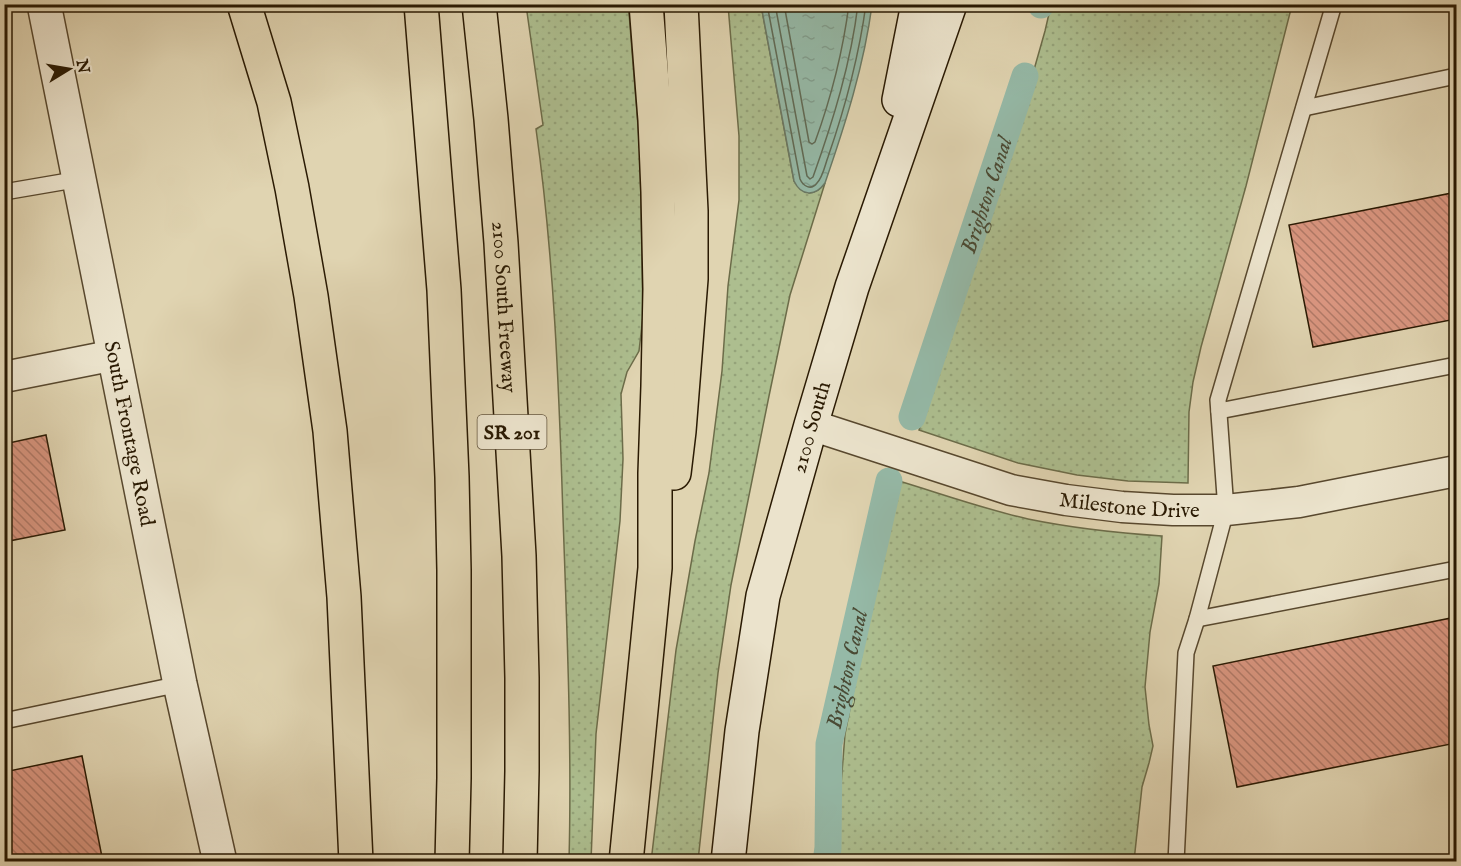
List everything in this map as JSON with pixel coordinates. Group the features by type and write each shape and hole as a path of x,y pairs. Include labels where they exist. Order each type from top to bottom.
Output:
{"highway":[{"path":"243,4 274,102 292,188 311,296 330,431 344,597 356,861"},
{"path":"266,4 274,102"},
{"name":"SR 201","path":"421,4 444,290 452,477 454,570 452,861"},
{"name":"2100 South Freeway","path":"479,4 501,243 519,556 522,678 520,861"},
{"path":"626,861 655,568 660,289 655,130 646,4"},
{"path":"655,568 680,431 691,279 691,211 681,4"}],"main road":[{"name":"South Frontage Road","path":"44,4 180,684 220,861"},
{"path":"852,287 893,126 918,4"},
{"name":"2100 South","path":"728,861 742,730 764,596 810,425 852,287 950,4"}],"street":[{"path":"4,377 115,355"},
{"name":"Milestone Drive","path":"810,425 1011,490 1122,507 1226,510 1299,502 1456,471"}],"lane":[{"path":"1176,861 1186,653 1226,510 1218,400 1334,4"},
{"path":"1304,108 1456,76"},
{"path":"4,192 80,179"},
{"path":"1219,411 1456,365"},
{"path":"1197,619 1456,569"},
{"path":"4,721 180,684"}],"shaded area":[{"path":"526,5 628,5 640,151 643,316 639,351 627,372 621,394 623,459 620,521 596,734 591,861 569,861 569,689 557,371 547,225 536,129 543,125"},
{"path":"728,5 761,5 794,181 809,193 818,190 825,183 790,295 731,585 718,673 698,861 651,862 676,650 709,473 739,200 739,136"},
{"path":"1051,5 1292,5 1193,382 1189,412 1188,483 1128,481 1077,475 1018,463 919,430 1010,154"},
{"path":"899,481 1028,519 1095,530 1162,536 1159,584 1150,632 1145,687 1153,746 1142,787 1134,861 835,861 845,734 890,505"}],"water":[{"path":"761,5 872,5 859,73 840,139 825,183 817,191 804,192 794,181"}],"building":[{"path":"1452,193 1456,216 1456,319 1313,347 1289,225"},
{"path":"46,435 65,530 4,542 4,444"},
{"path":"1456,617 1456,743 1237,787 1213,666"},
{"path":"82,756 103,862 4,862 4,772"}],"waterway":[{"name":"Brighton Canal","path":"912,417 1025,76"},
{"name":"Brighton Canal","path":"826,862 829,744 889,481"}]}
